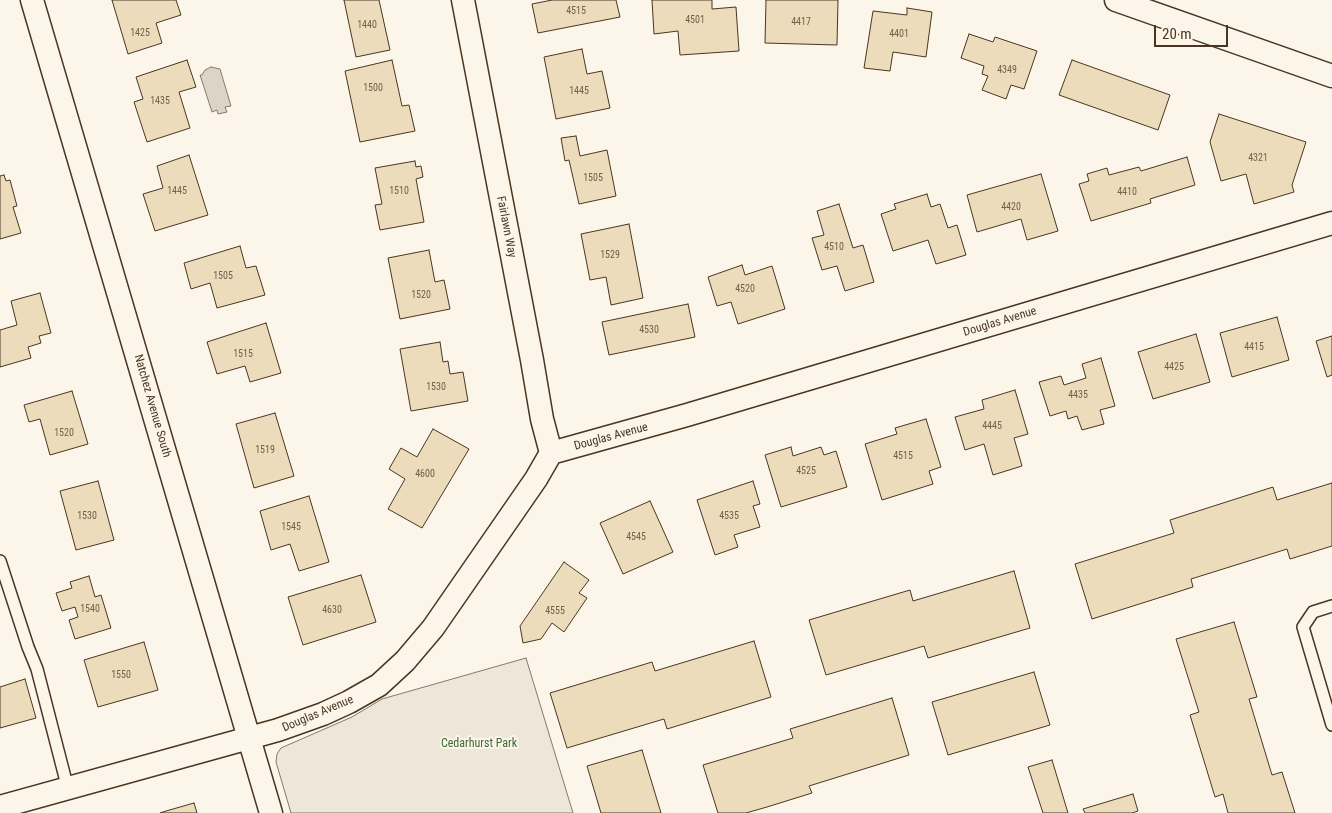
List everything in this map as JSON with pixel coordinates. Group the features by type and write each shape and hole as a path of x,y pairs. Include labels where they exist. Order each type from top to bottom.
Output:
{"street":[{"name":"Natchez Avenue South","path":"32,0 271,813"},
{"name":"Fairlawn Way","path":"463,0 542,419 551,453"},
{"path":"1116,0 1332,76"},
{"name":"Douglas Avenue","path":"0,807 278,730 323,714 379,685 405,661 432,628 536,479 551,453 697,413 1332,223"}],"lane":[{"path":"0,561 37,669 68,789"},
{"path":"1332,606 1313,612 1303,627 1332,725"}],"green space":[{"name":"Cedarhurst Park","path":"526,658 573,813 291,813 276,762 277,754 281,748 352,717 382,699"}],"shaded area":[{"path":"211,67 220,69 231,106 225,107 227,112 218,114 217,110 212,112 200,75"}],"building":[{"path":"112,0 176,0 181,15 156,23 162,43 128,54"},
{"path":"344,0 379,0 390,50 356,57"},
{"path":"552,0 616,0 620,17 538,33 532,4"},
{"path":"652,0 712,0 712,9 736,7 739,51 680,55 678,31 654,34"},
{"path":"766,0 838,0 837,45 765,43"},
{"path":"907,8 932,12 926,57 893,52 890,71 864,68 873,11 907,15"},
{"path":"969,34 993,42 995,37 1037,51 1024,89 1011,85 1006,99 982,90 988,76 982,74 984,66 961,58"},
{"path":"582,49 587,74 602,71 610,108 556,119 544,57"},
{"path":"187,60 196,87 179,92 190,128 147,142 134,102 143,99 136,77"},
{"path":"392,60 402,106 409,105 415,131 360,142 345,71"},
{"path":"1072,60 1170,95 1158,130 1059,95"},
{"path":"1219,114 1306,142 1292,185 1294,192 1254,204 1246,174 1221,181 1210,142"},
{"path":"576,136 580,156 607,150 616,196 579,204 569,160 565,161 561,138"},
{"path":"189,155 208,215 155,231 143,194 163,188 157,166"},
{"path":"1187,157 1195,185 1150,199 1151,203 1091,221 1079,184 1089,181 1087,174 1107,168 1109,175 1139,167 1141,171"},
{"path":"415,161 416,167 421,166 423,177 416,179 424,222 380,230 375,205 382,204 375,168"},
{"path":"1041,174 1058,231 1027,240 1021,219 977,232 967,195"},
{"path":"4,175 6,181 10,180 17,206 13,207 21,233 0,239 0,176"},
{"path":"927,194 931,207 940,204 948,228 957,225 966,255 936,264 928,240 893,251 881,214 896,209 894,204"},
{"path":"839,204 853,248 863,245 874,282 845,291 837,266 822,270 812,238 824,235 817,211"},
{"path":"629,224 643,298 611,305 606,277 590,280 581,234"},
{"path":"240,246 246,268 256,266 265,295 217,308 210,283 191,289 184,263"},
{"path":"429,250 435,282 444,280 450,309 400,319 388,258"},
{"path":"742,265 745,275 772,266 785,309 738,324 731,302 717,306 708,277"},
{"path":"40,293 51,333 39,336 41,343 28,347 31,358 0,367 0,330 17,325 11,301"},
{"path":"688,304 695,337 609,355 602,322"},
{"path":"1277,317 1289,360 1232,377 1220,333"},
{"path":"266,323 281,373 250,382 245,366 217,374 207,342"},
{"path":"1196,334 1210,382 1153,399 1138,352"},
{"path":"1332,336 1332,375 1327,377 1316,341"},
{"path":"440,342 443,362 448,361 450,374 463,372 468,401 411,411 400,349"},
{"path":"1101,358 1115,406 1100,410 1104,424 1082,430 1077,416 1068,419 1066,411 1050,416 1039,382 1061,376 1064,385 1086,378 1082,364"},
{"path":"1015,390 1028,434 1014,438 1022,466 993,475 984,444 965,450 955,417 984,409 982,400"},
{"path":"72,391 88,444 50,455 40,419 29,422 24,405"},
{"path":"275,413 294,476 254,488 236,424"},
{"path":"926,419 941,467 929,471 933,484 882,500 865,444 897,434 895,428"},
{"path":"433,429 469,449 422,528 388,509 405,479 389,469 401,448 417,457"},
{"path":"791,447 793,456 821,447 824,455 836,451 847,487 781,507 765,455"},
{"path":"98,481 114,540 76,550 60,491"},
{"path":"753,481 760,504 753,506 760,527 734,535 738,547 715,555 697,500"},
{"path":"1332,483 1332,546 1290,559 1287,549 1191,579 1193,587 1092,619 1075,564 1174,533 1170,520 1273,487 1277,500"},
{"path":"309,496 329,562 299,571 290,544 271,550 260,511"},
{"path":"650,501 673,552 623,574 600,523"},
{"path":"564,562 589,580 579,593 587,598 564,632 552,623 541,639 523,643 520,626"},
{"path":"1014,571 1030,628 928,658 924,646 826,675 809,620 910,590 913,601"},
{"path":"361,575 376,622 303,645 288,597"},
{"path":"89,576 95,597 101,595 111,628 75,639 69,620 78,617 75,607 62,611 56,593 72,588 70,582"},
{"path":"1234,622 1257,697 1249,699 1272,775 1282,772 1295,813 1228,813 1223,794 1215,797 1190,715 1199,712 1176,639"},
{"path":"754,641 771,697 667,729 664,719 567,748 550,693 652,662 655,671"},
{"path":"144,642 158,690 98,707 84,660"},
{"path":"1034,672 1050,725 948,755 932,702"},
{"path":"25,679 36,718 0,728 0,687"},
{"path":"892,698 909,755 809,786 812,793 767,807 746,813 718,813 703,765 793,738 790,729"},
{"path":"642,750 661,813 601,813 587,766"},
{"path":"1052,760 1068,813 1043,813 1028,767"},
{"path":"1133,794 1138,811 1132,813 1085,813 1083,809"},
{"path":"194,803 197,813 160,813 166,811"}]}
